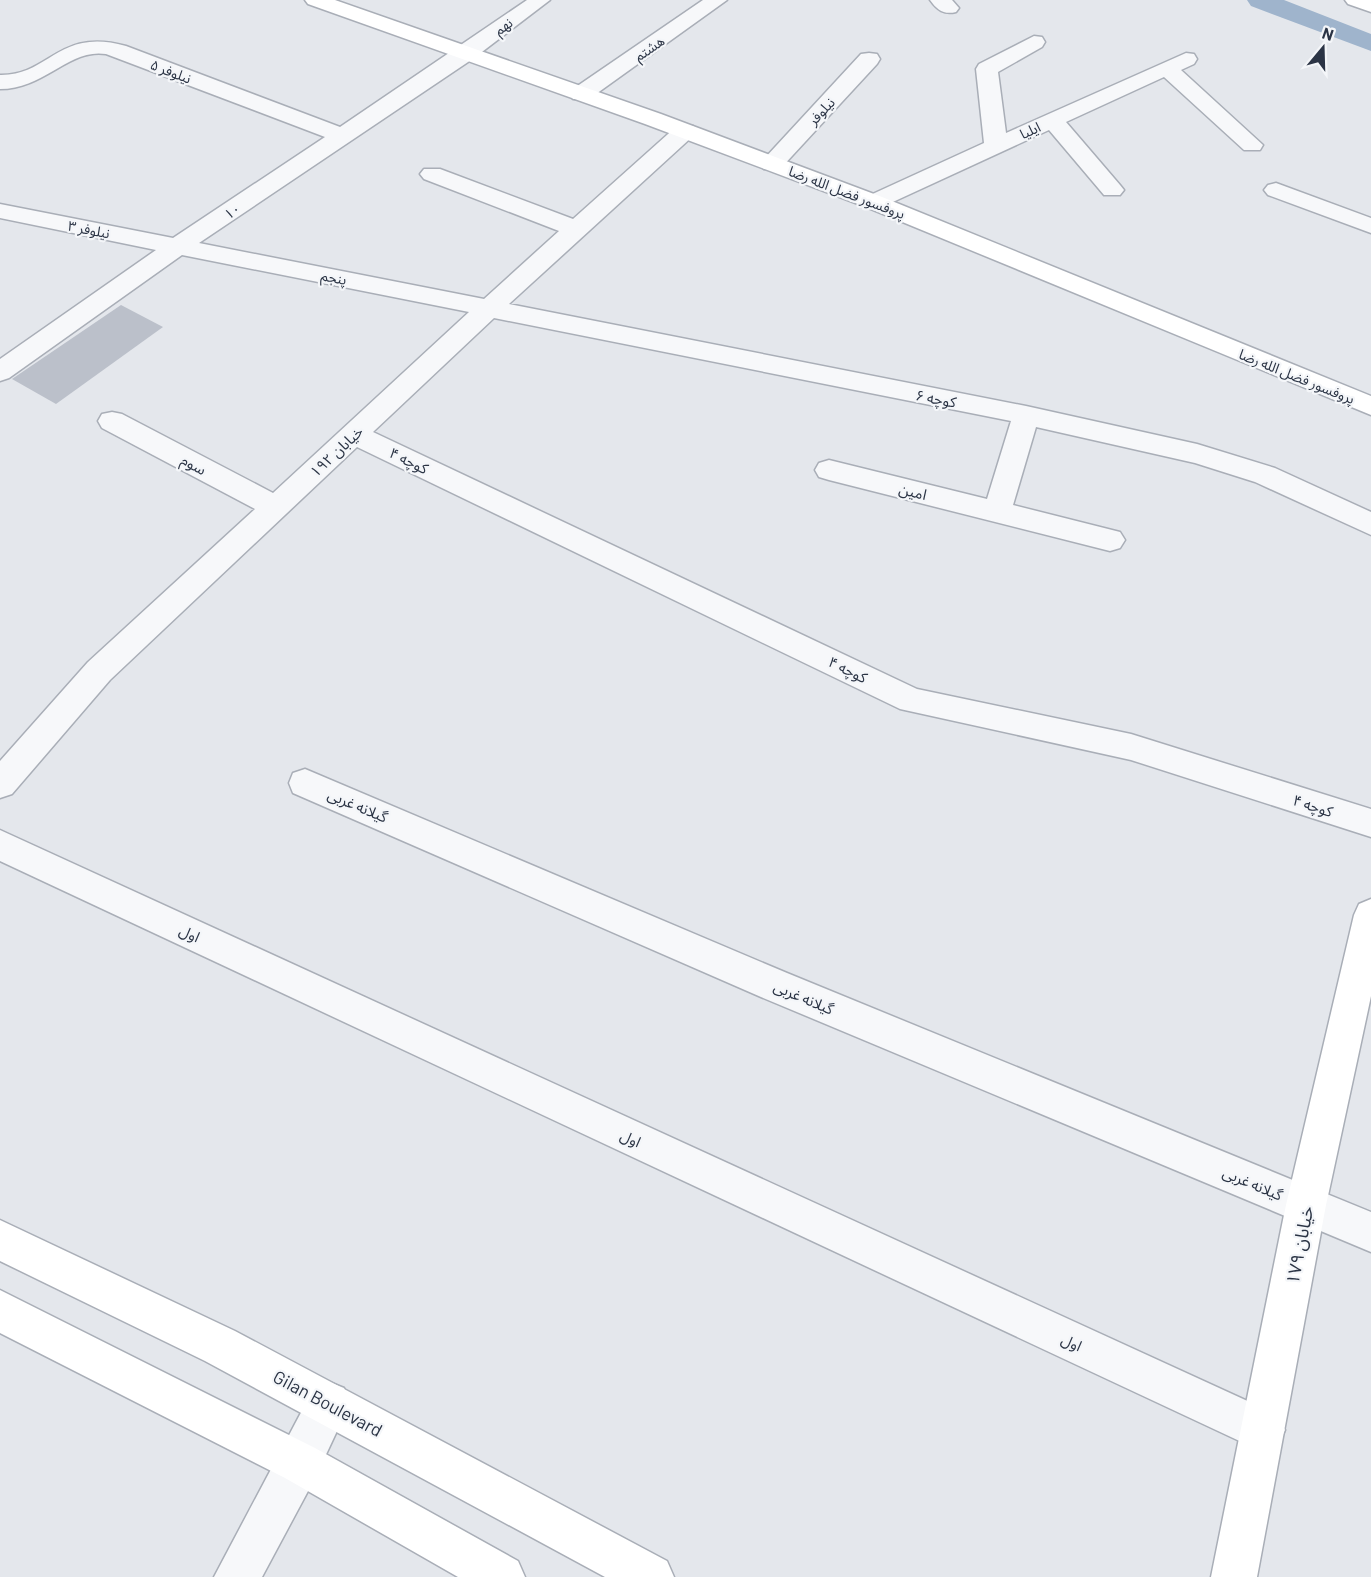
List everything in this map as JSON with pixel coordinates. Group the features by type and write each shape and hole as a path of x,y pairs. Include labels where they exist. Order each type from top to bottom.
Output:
{"main road":[{"name":"پروفسور فضل الله رضا","path":"315,0 685,131 874,202 1371,406"},
{"path":"1355,0 1371,6"},
{"name":"خیابان ۱۷۹","path":"1234,1577 1306,1205 1371,915"},
{"name":"Gilan Boulevard","path":"0,1240 220,1346 651,1577"},
{"path":"0,1311 300,1463 502,1577"}],"street":[{"name":"نهم","path":"466,53 540,0"},
{"name":"هشتم","path":"581,94 717,0"},
{"path":"996,146 987,69 1034,42"},
{"name":"نیلوفر ۵","path":"0,82 12,84 24,81 84,48 101,47 118,51 343,136"},
{"name":"۱۰","path":"0,372 178,246 466,53"},
{"name":"نیلوفر","path":"772,164 869,59"},
{"name":"ایلیا","path":"874,202 1176,63 1252,145"},
{"path":"1052,120 1112,190"},
{"name":"خیابان ۱۹۲","path":"0,784 14,748 489,308 685,131"},
{"path":"432,174 576,229"},
{"path":"1276,190 1371,226"},
{"name":"نیلوفر ۳","path":"0,211 178,246"},
{"name":"پنجم","path":"178,246 489,308"},
{"name":"کوچه ۶","path":"489,308 1026,415 1197,454 1265,475 1371,524"},
{"path":"997,512 1026,415"},
{"name":"سوم","path":"112,422 276,507"},
{"name":"کوچه ۴","path":"354,434 911,700 965,713 1056,729 1133,748 1371,823"},
{"name":"امین","path":"829,470 1110,540"},
{"name":"گیلانه غربی","path":"305,783 784,989 1371,1232"},
{"name":"اول","path":"0,845 1263,1430"},
{"path":"237,1577 300,1463 329,1404"}],"building":[{"path":"121,305 163,327 56,404 12,379"}],"waterway":[{"path":"1260,0 1371,43"}]}
